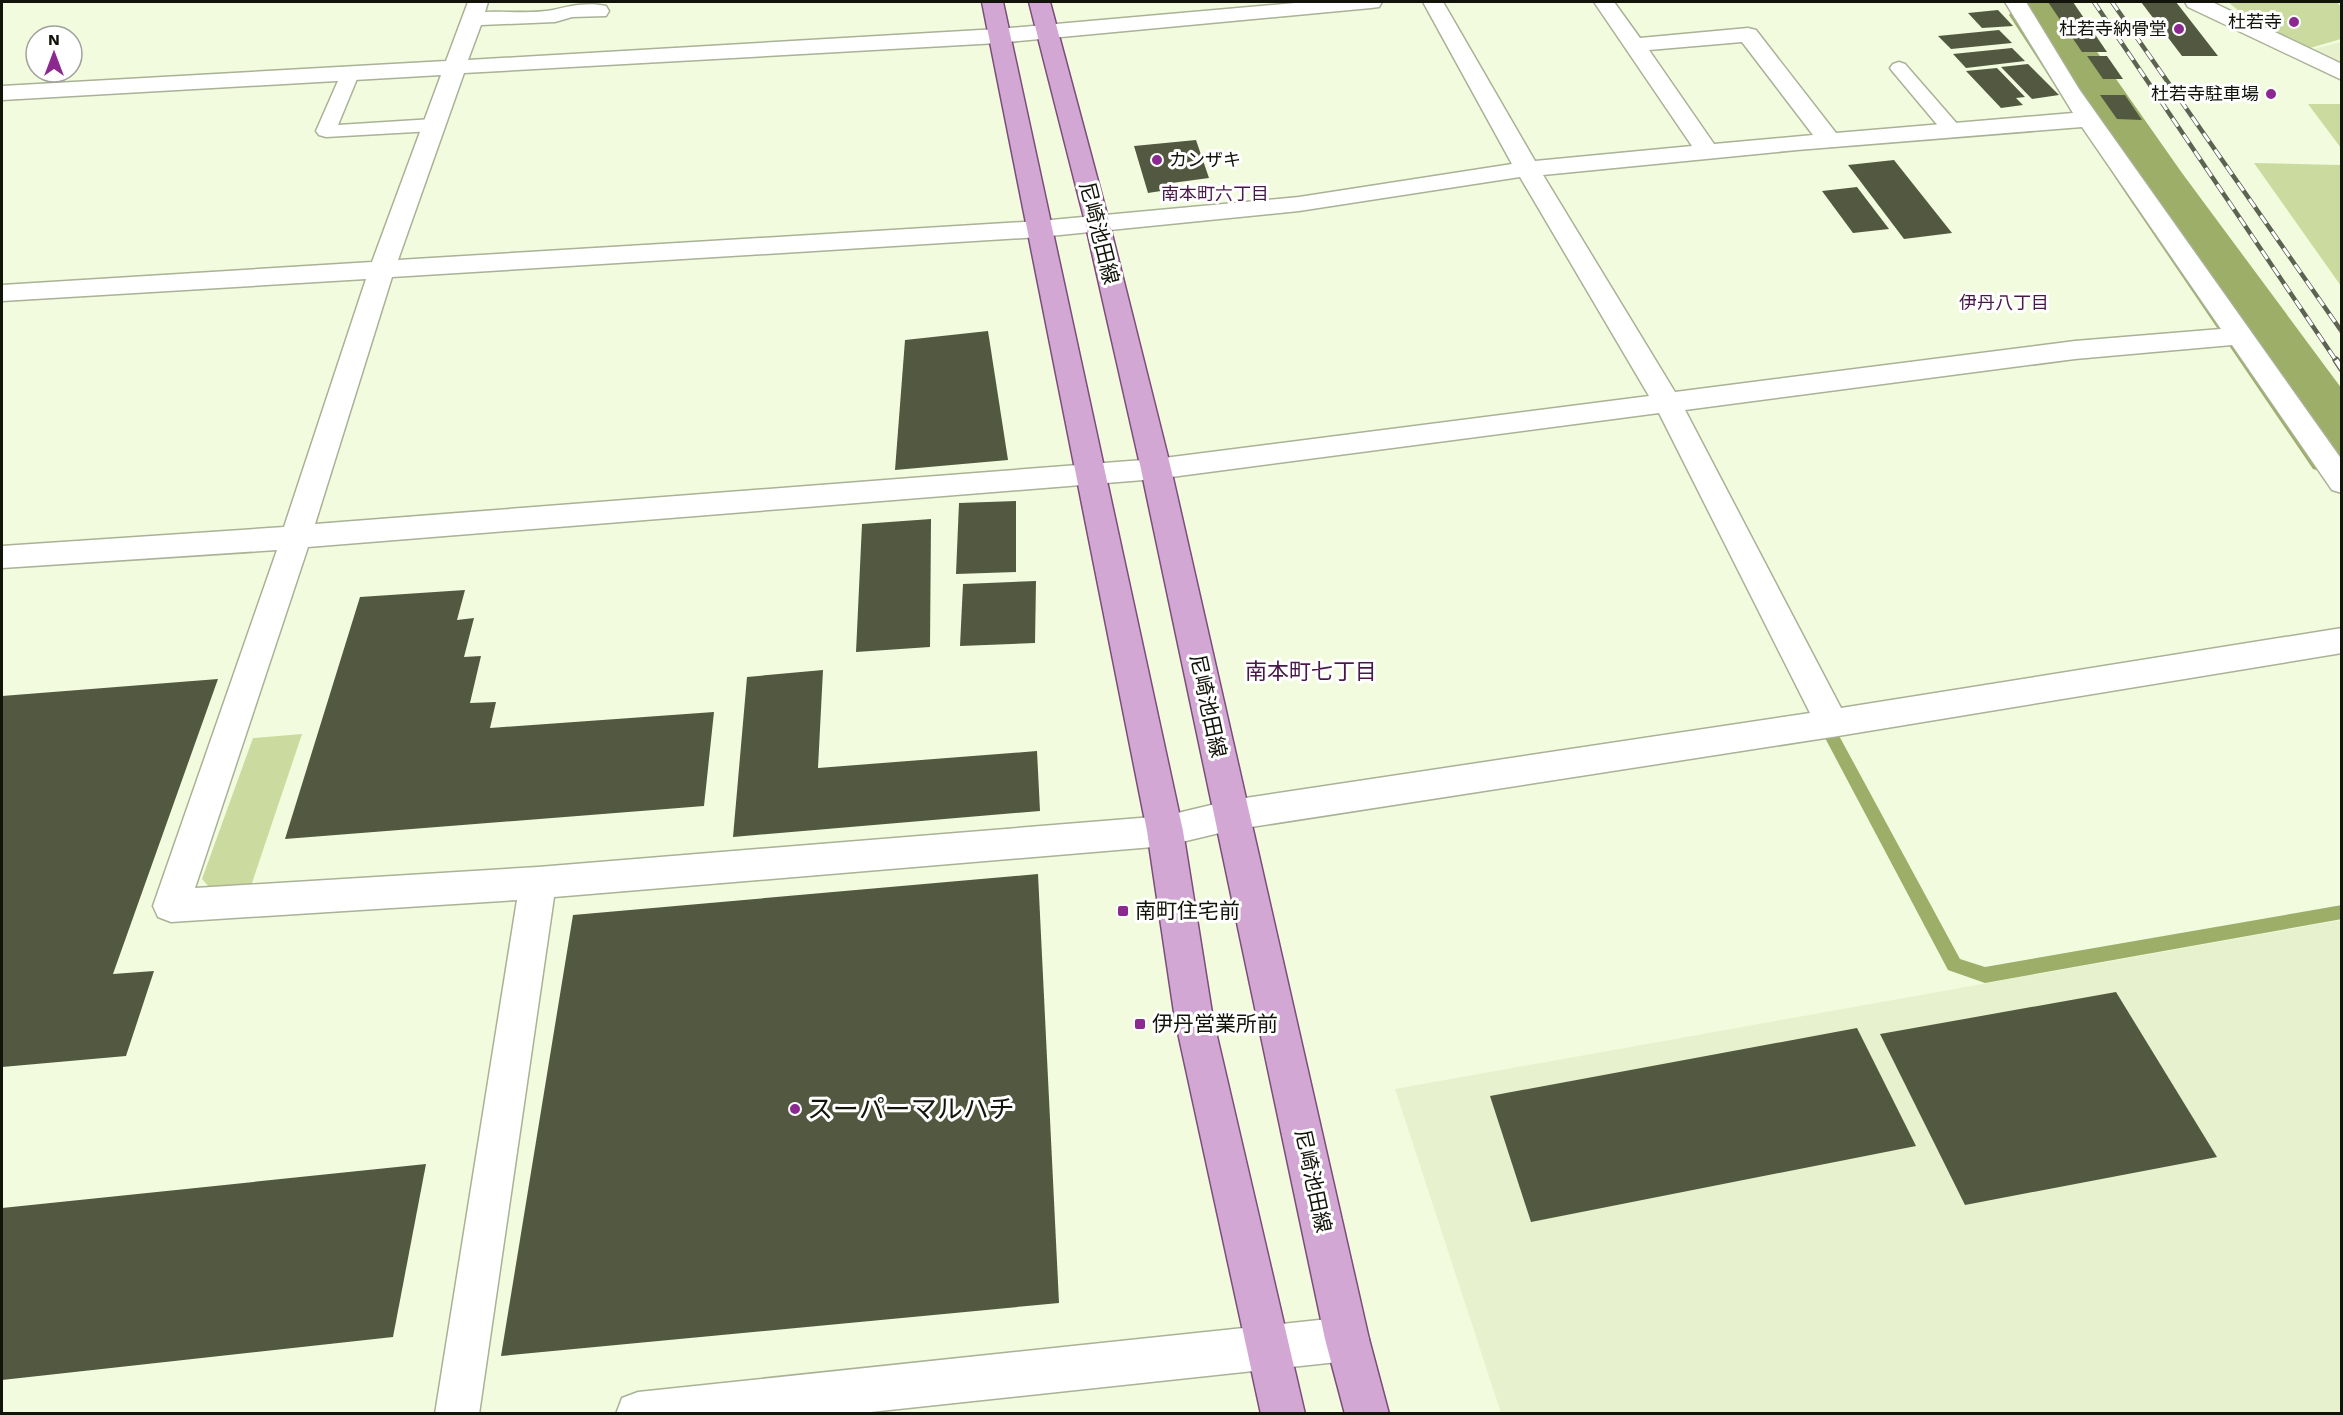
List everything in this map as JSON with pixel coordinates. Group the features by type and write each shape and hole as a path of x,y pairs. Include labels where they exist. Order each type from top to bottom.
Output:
{"main road":[{"path":"992,2 1165,831 1194,1018 1283,1413"},
{"name":"尼崎池田線","path":"1039,2 1097,222 1156,469 1347,1339 1367,1413"}],"street":[{"path":"2,93 998,36 1371,2"},
{"path":"1433,2 1527,169 1667,402 1832,723"},
{"path":"1604,2 1708,152"},
{"path":"2016,2 2088,119 2342,483"},
{"path":"2196,2 2342,73"},
{"path":"598,11 570,11 555,16 475,10 382,269 296,537 171,906 538,883 1165,831 1232,815 1832,723 2342,640"},
{"path":"1634,45 1748,34 1829,140"},
{"path":"2,293 1040,229 1299,204 1527,169 1829,140 2088,119"},
{"path":"2,557 296,537 1156,469 2075,350 2239,336"},
{"path":"457,1413 538,883"},
{"path":"638,1413 1347,1339"}],"lane":[{"path":"1899,68 1952,130"},
{"path":"350,74 326,131 434,125"}],"shaded area":[{"name":"杜若寺","path":"2228,2 2337,2 2341,7 2341,39 2310,48 2244,15"},
{"path":"2341,42 2341,67 2306,51"},
{"path":"2308,104 2341,104 2341,148"},
{"path":"2254,163 2341,165 2341,286"},
{"path":"302,734 251,886 210,888 202,879 253,738"},
{"path":"2341,920 2341,1413 1501,1413 1395,1089"}],"building":[{"path":"2048,2 2073,2 2107,52 2082,52"},
{"name":"杜若寺納骨堂","path":"2141,2 2176,2 2218,56 2182,56"},
{"path":"1998,10 2013,26 1982,28 1968,13"},
{"path":"1999,30 2012,43 1951,49 1938,36"},
{"path":"2012,48 2025,61 1966,68 1953,54"},
{"path":"2087,56 2107,56 2123,79 2103,79"},
{"path":"2028,64 2059,95 2032,99 2001,67"},
{"path":"1997,68 2025,97 2016,98 2023,105 2001,108 1966,71"},
{"path":"2100,95 2125,95 2142,120 2117,119"},
{"path":"1196,140 1209,178 1172,183 1174,189 1148,193 1134,146"},
{"path":"1894,160 1952,233 1904,239 1848,165"},
{"path":"1857,187 1889,229 1853,233 1822,191"},
{"path":"988,331 1008,460 895,470 905,340"},
{"path":"1016,501 1016,572 956,574 959,503"},
{"path":"931,519 930,647 856,652 862,524"},
{"path":"1036,581 1035,643 960,646 963,584"},
{"path":"465,590 457,620 474,618 464,657 481,656 470,703 496,702 490,728 714,712 704,806 285,839 360,597"},
{"path":"823,670 818,768 1037,751 1040,811 733,837 747,677"},
{"path":"218,679 113,974 154,971 126,1056 2,1067 2,696"},
{"name":"スーパーマルハチ","path":"1038,874 1059,1303 501,1356 573,915"},
{"path":"2116,992 2217,1157 1965,1205 1880,1034"},
{"path":"1857,1028 1916,1146 1531,1222 1490,1096"},
{"path":"426,1164 393,1337 2,1380 2,1208"}],"waterway":[{"path":"2040,15 2157,188 2342,449"},
{"path":"1832,736 1954,965 1985,975 2342,912"}],"railway":[{"path":"2094,2 2337,362"},
{"path":"2112,2 2342,332"},
{"path":"2336,360 2342,369"}],"place":[{"name":"杜若寺","path":"2294,22"},
{"name":"杜若寺納骨堂","path":"2179,29"},
{"name":"杜若寺駐車場","path":"2271,94"},
{"name":"カンザキ","path":"1157,160"},
{"name":"南町住宅前","path":"1123,911"},
{"name":"伊丹営業所前","path":"1140,1024"},
{"name":"スーパーマルハチ","path":"795,1109"}],"district":[{"name":"南本町六丁目","path":"1215,194"},
{"name":"伊丹八丁目","path":"2004,303"},
{"name":"南本町七丁目","path":"1311,671"}]}
